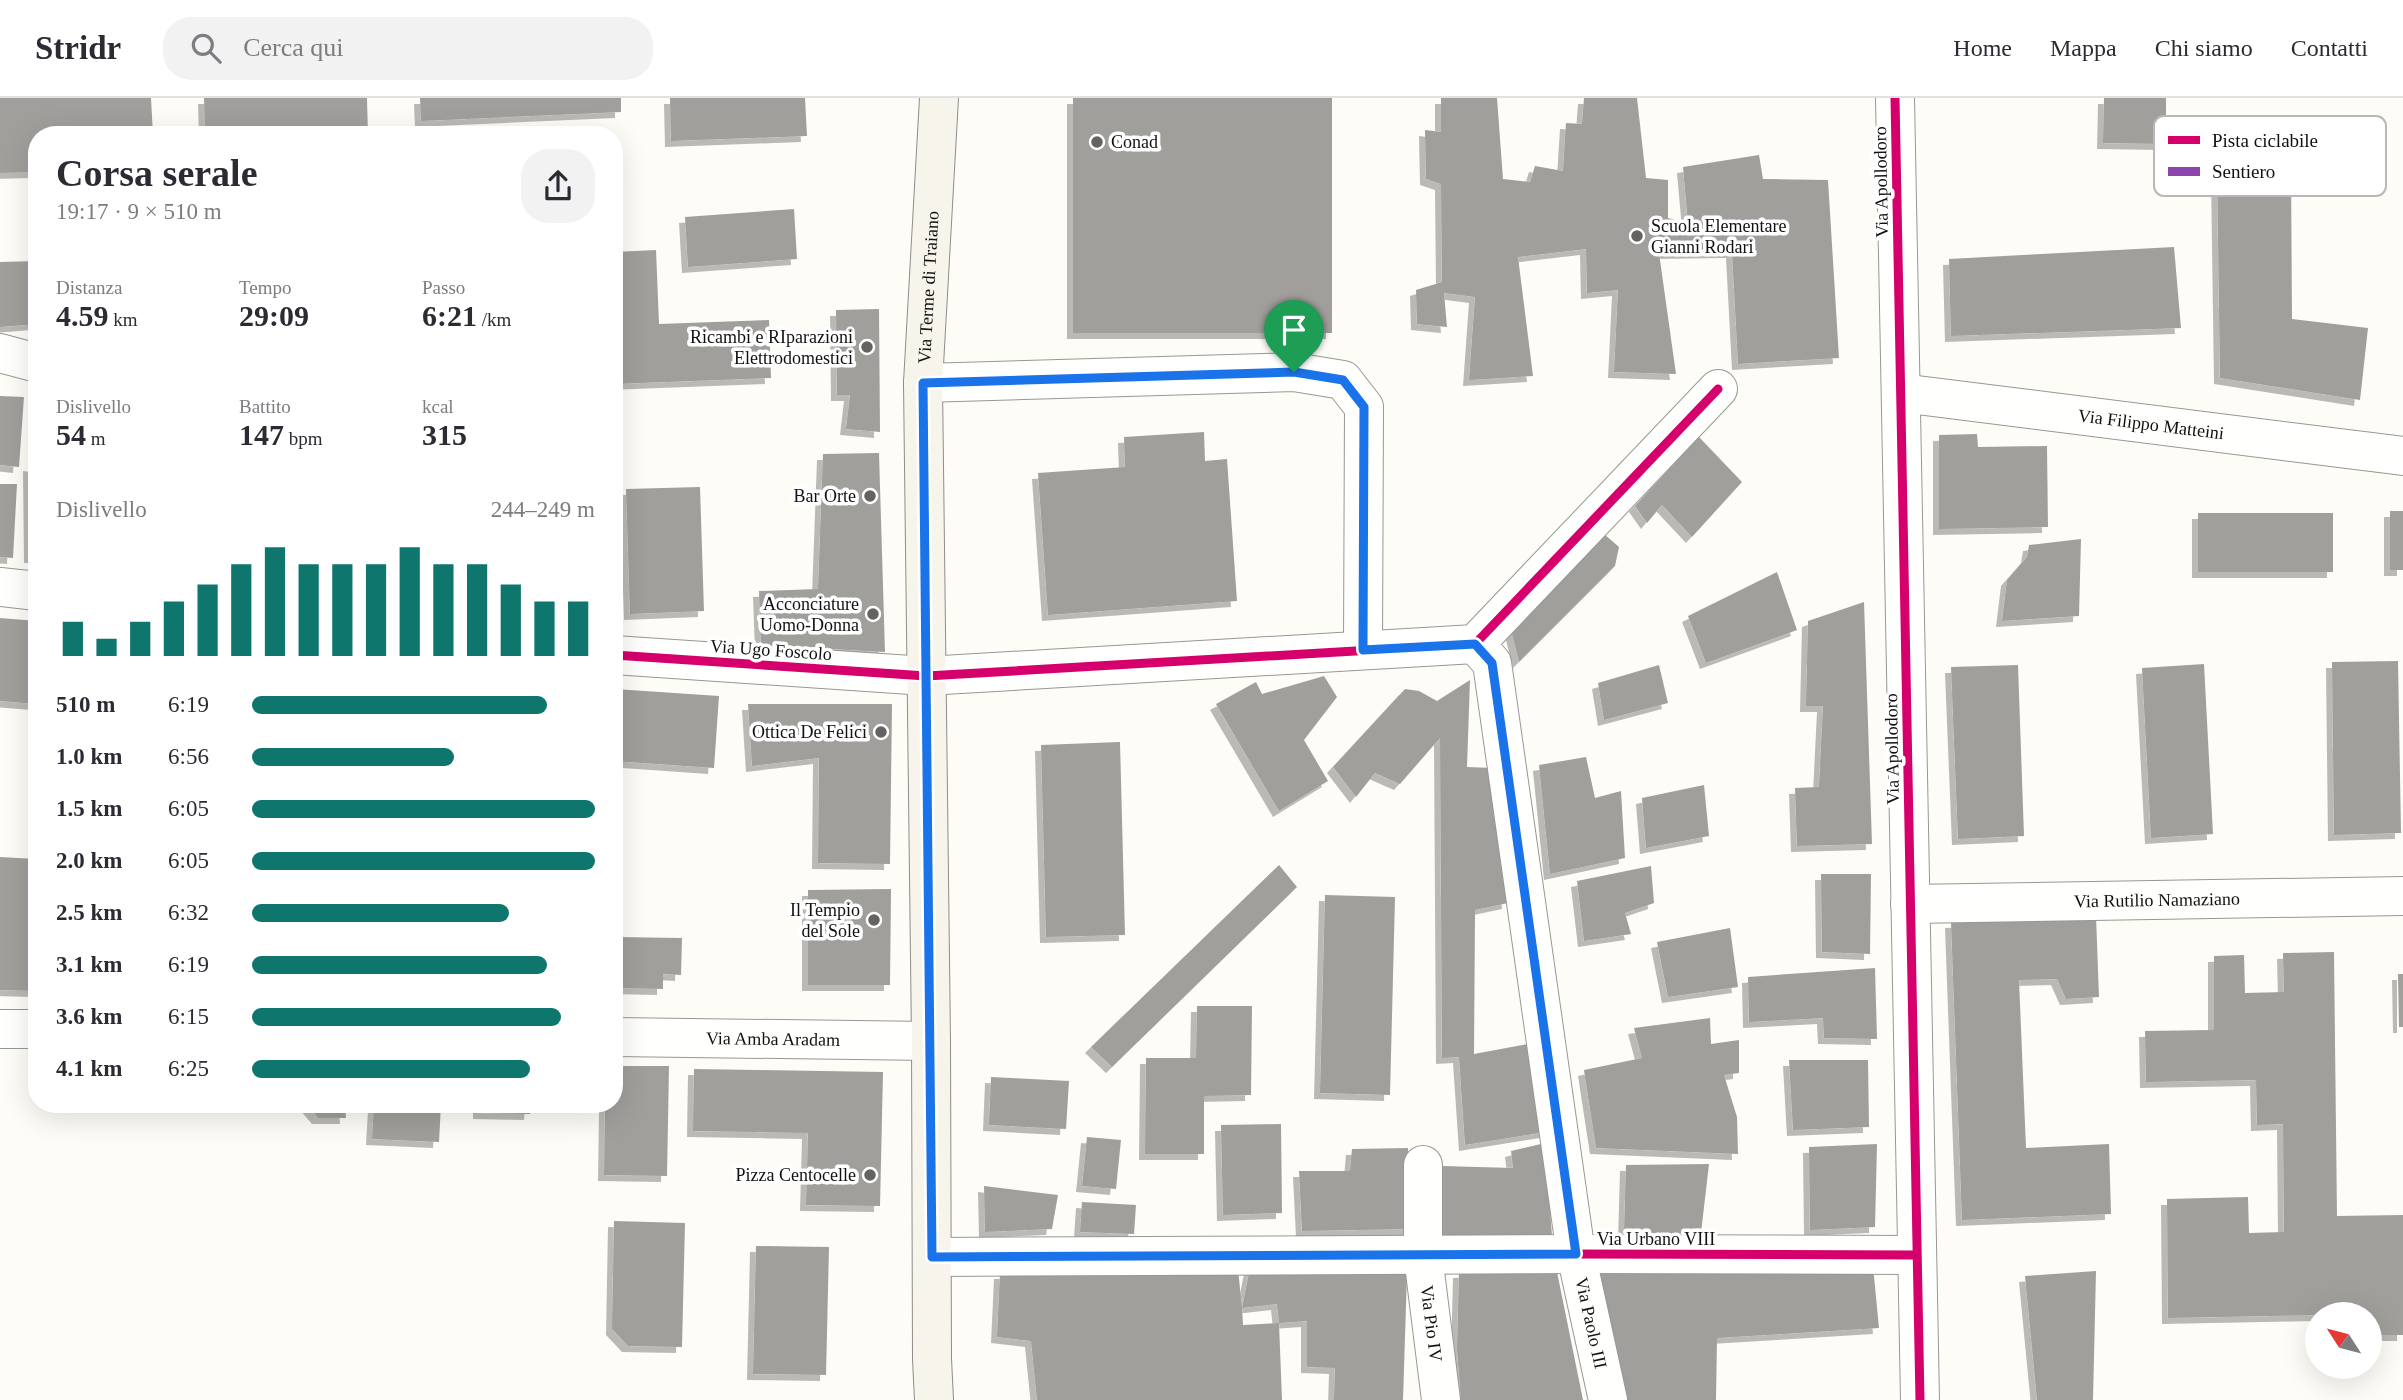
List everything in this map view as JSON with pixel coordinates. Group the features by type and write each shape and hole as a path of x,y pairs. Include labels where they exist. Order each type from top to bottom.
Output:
{"main road":[{"name":"Via Terme di Traiano","path":"934,1400 923,383 939,98"}],"street":[{"name":"Via Apollodoro","path":"1895,98 1920,1400"},
{"path":"0,353 28,361"},
{"path":"923,383 1294,372 1343,380 1364,407 1363,650"},
{"path":"1483,654 1718,389"},
{"name":"Via Filippo Matteini","path":"1901,393 2403,456"},
{"path":"0,587 28,590"},
{"name":"Via Ugo Foscolo","path":"623,655 926,676 1363,650 1483,654"},
{"name":"Via Paolo III","path":"1483,654 1576,1254 1608,1400"},
{"name":"Via Rutilio Namaziano","path":"1910,904 2403,896"},
{"path":"0,1029 28,1029"},
{"name":"Via Amba Aradam","path":"623,1037 931,1041"},
{"name":"Via Pio IV","path":"1423,1165 1423,1256 1441,1400"},
{"name":"Via Urbano VIII","path":"932,1257 1917,1255"}],"building":[{"path":"0,98 151,98 153,126 28,126 28,172 0,173"},
{"path":"204,98 367,98 368,126 205,126"},
{"path":"420,98 621,98 621,112 421,121"},
{"path":"670,98 805,98 807,136 671,141"},
{"path":"1073,98 1332,98 1332,333 1073,333"},
{"name":"Scuola Elementare Gianni Rodari","path":"1441,98 1497,98 1503,179 1530,182 1535,166 1563,171 1566,123 1582,124 1584,98 1637,98 1646,178 1668,180 1668,218 1688,223 1683,167 1759,155 1763,179 1828,180 1839,358 1738,364 1732,252 1659,253 1676,374 1614,372 1618,290 1587,293 1586,249 1518,257 1533,376 1469,380 1475,297 1444,293 1447,327 1417,324 1416,290 1442,282 1441,184 1426,179 1425,130 1441,132"},
{"path":"2104,98 2166,98 2166,116 2154,116 2154,144 2103,143"},
{"path":"2217,196 2291,196 2292,319 2368,328 2360,400 2220,378"},
{"path":"794,209 797,259 688,267 685,217"},
{"path":"2174,247 2181,328 1951,336 1949,259"},
{"path":"656,250 659,324 769,320 771,378 623,384 623,252"},
{"path":"28,261 28,325 0,327 0,262"},
{"path":"879,309 880,432 846,429 850,395 837,395 836,310"},
{"path":"0,396 24,397 19,467 0,465"},
{"path":"1204,432 1205,461 1227,459 1237,601 1048,615 1038,473 1125,467 1124,437"},
{"path":"1977,434 1978,447 2047,446 2048,527 1939,529 1939,435"},
{"path":"1699,437 1742,482 1692,537 1662,505 1647,523 1635,506"},
{"path":"879,453 885,652 761,645 759,591 818,589 823,454"},
{"path":"0,484 17,484 13,558 0,557"},
{"path":"700,487 704,611 630,614 626,489"},
{"path":"2390,511 2403,511 2403,570 2390,570"},
{"path":"2198,513 2333,513 2333,572 2198,572"},
{"path":"1604,534 1619,547 1615,566 1519,662 1511,630"},
{"path":"2081,539 2079,616 2002,621 2007,580 2027,557 2029,545"},
{"path":"1777,572 1797,630 1706,663 1688,616"},
{"path":"1864,602 1872,844 1797,846 1795,788 1819,787 1823,706 1806,706 1808,621"},
{"path":"0,618 28,620 28,703 0,701"},
{"path":"2398,661 2401,833 2334,835 2332,662"},
{"path":"2204,664 2213,834 2151,838 2142,668"},
{"path":"1659,665 1668,703 1604,720 1598,683"},
{"path":"2018,665 2024,836 1958,839 1951,667"},
{"path":"1324,676 1337,697 1304,740 1328,781 1279,811 1216,704 1256,682 1262,694"},
{"path":"1470,680 1467,767 1493,768 1508,903 1475,910 1474,1054 1533,1043 1546,1132 1465,1145 1459,1057 1442,1058 1440,738 1400,784 1375,773 1356,797 1333,767 1405,689 1419,691 1437,701"},
{"path":"623,690 719,696 714,768 623,762"},
{"path":"748,704 892,704 890,864 818,863 819,758 752,766"},
{"path":"1120,742 1125,935 1046,937 1041,745"},
{"path":"1586,757 1595,798 1621,791 1625,858 1550,874 1539,765"},
{"path":"1704,785 1709,836 1646,848 1642,798"},
{"path":"0,857 28,859 28,991 0,990"},
{"path":"1279,865 1297,887 1112,1067 1091,1047"},
{"path":"1651,866 1654,903 1625,913 1631,934 1584,941 1577,881"},
{"path":"1821,874 1871,874 1870,954 1822,952"},
{"path":"891,889 890,985 808,985 808,890"},
{"path":"1325,895 1395,897 1390,1095 1320,1093"},
{"path":"2096,916 2099,997 2066,999 2057,979 2019,980 2026,1148 2109,1144 2111,1214 1962,1220 1951,922"},
{"path":"1730,928 1738,987 1668,997 1657,942"},
{"path":"623,937 682,938 681,975 663,974 663,989 623,988"},
{"path":"2334,952 2337,1216 2403,1215 2403,1335 2382,1335 2382,1302 2305,1302 2305,1315 2168,1318 2167,1199 2248,1197 2249,1233 2284,1232 2283,1124 2257,1125 2256,1080 2146,1082 2145,1031 2214,1030 2214,956 2244,955 2245,993 2284,992 2283,953"},
{"path":"1875,968 1877,1039 1824,1038 1823,1018 1749,1022 1748,977"},
{"path":"2398,974 2403,974 2403,1027 2399,1027"},
{"path":"1197,1006 1252,1006 1251,1095 1204,1096 1204,1154 1145,1154 1146,1058 1196,1058"},
{"path":"1710,1018 1711,1044 1739,1040 1739,1073 1724,1075 1737,1117 1738,1154 1596,1148 1584,1070 1642,1058 1634,1028"},
{"path":"1789,1060 1868,1060 1869,1127 1793,1130"},
{"path":"623,1066 669,1066 667,1176 604,1175 605,1113 623,1113"},
{"path":"694,1069 883,1072 880,1206 806,1205 808,1133 693,1131"},
{"path":"991,1077 1069,1081 1066,1129 989,1125"},
{"path":"314,1113 346,1113 346,1118 318,1118"},
{"path":"373,1113 441,1113 439,1142 372,1139"},
{"path":"1281,1124 1282,1213 1223,1215 1221,1125"},
{"path":"1087,1137 1121,1140 1116,1189 1082,1186"},
{"path":"1545,1143 1552,1236 1443,1235 1443,1166 1513,1168 1511,1151"},
{"path":"1877,1144 1875,1227 1810,1230 1809,1147"},
{"path":"1408,1148 1411,1229 1302,1231 1299,1171 1350,1171 1352,1149"},
{"path":"1709,1164 1701,1233 1624,1234 1626,1165"},
{"path":"984,1186 1058,1195 1052,1229 985,1232"},
{"path":"1082,1202 1136,1205 1134,1234 1080,1232"},
{"path":"614,1221 685,1223 682,1347 628,1346 612,1329"},
{"path":"756,1246 829,1247 826,1375 753,1374"},
{"path":"1873,1266 1879,1328 1717,1338 1716,1400 1625,1400 1597,1273"},
{"path":"1556,1267 1583,1400 1461,1400 1457,1349 1459,1272"},
{"path":"1250,1268 1407,1274 1403,1400 1334,1400 1335,1368 1307,1367 1307,1321 1279,1323 1277,1304 1242,1308"},
{"path":"1238,1269 1243,1325 1279,1323 1282,1400 1037,1400 1031,1341 997,1337 1000,1273"},
{"path":"2096,1271 2093,1400 2037,1400 2025,1276"}],"marked path":[{"path":"1475,644 1492,663"}],"cycle path":[{"path":"1895,98 1920,1400"},
{"path":"623,656 926,676 1475,644 1718,389"},
{"path":"932,1257 1917,1255"}],"place":[{"name":"Conad","path":"1097,142"},
{"name":"Scuola Elementare Gianni Rodari","path":"1637,236"},
{"name":"Ricambi e RIparazioni Elettrodomestici","path":"867,347"},
{"name":"Bar Orte","path":"870,496"},
{"name":"Acconciature Uomo-Donna","path":"873,614"},
{"name":"Ottica De Felici","path":"881,732"},
{"name":"Il Tempio del Sole","path":"874,920"},
{"name":"Pizza Centocelle","path":"870,1175"}],"route":[{"path":"1294,372 1343,380 1364,407 1363,650 1475,644 1492,663 1576,1254 932,1257 923,383 1294,372"}]}
